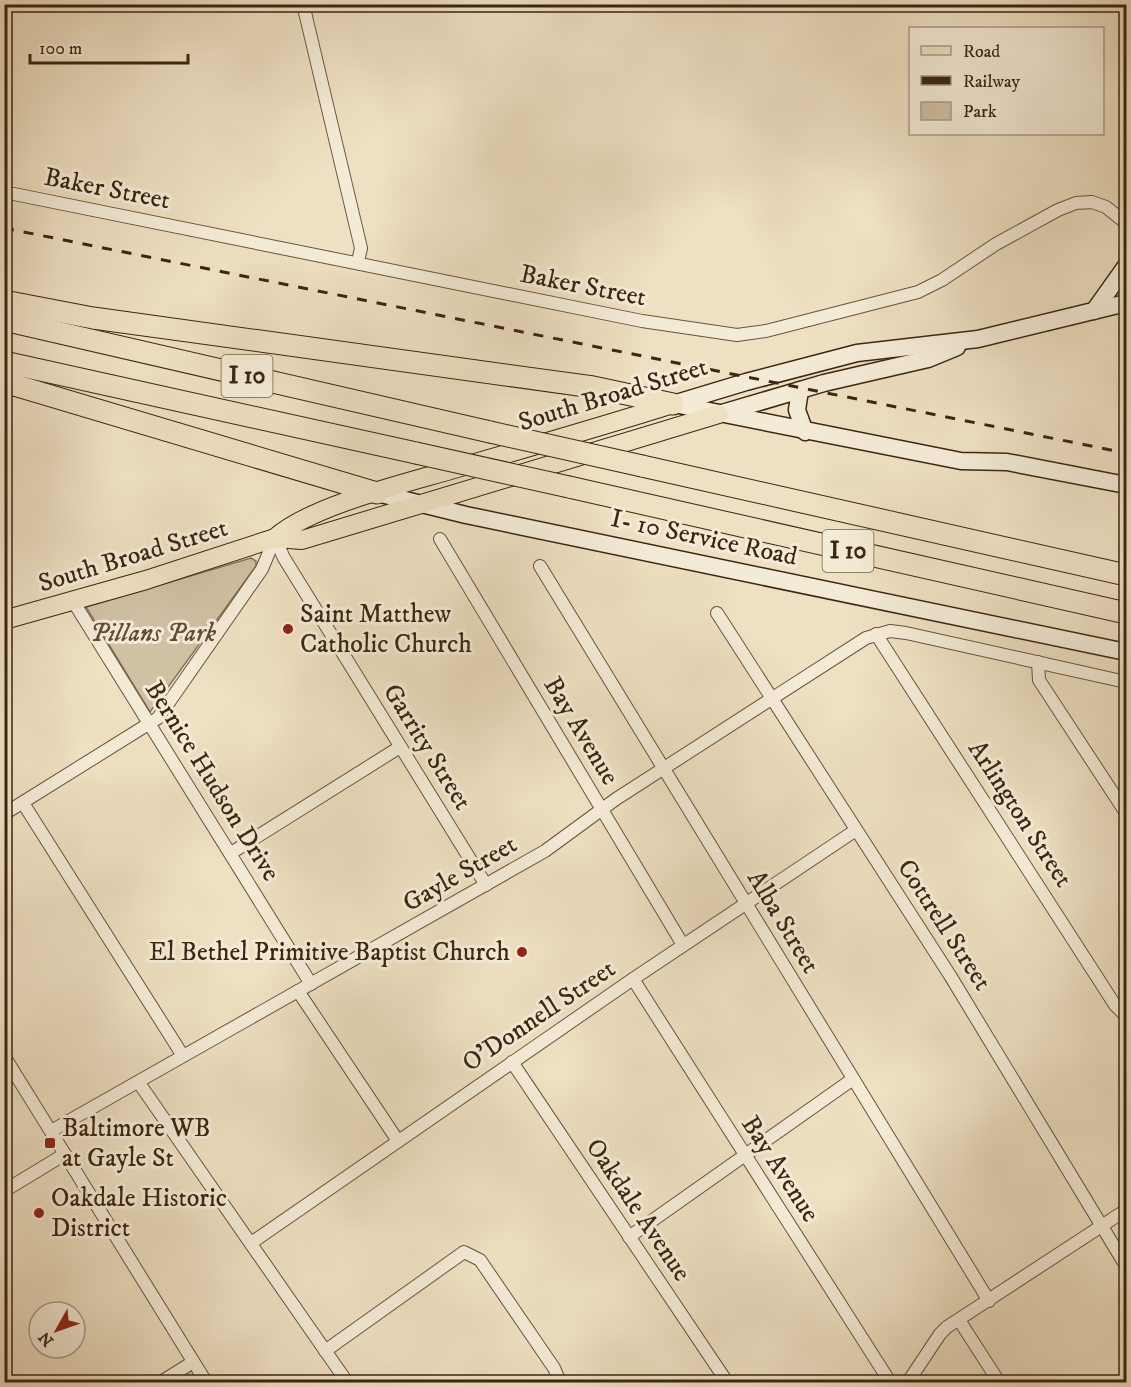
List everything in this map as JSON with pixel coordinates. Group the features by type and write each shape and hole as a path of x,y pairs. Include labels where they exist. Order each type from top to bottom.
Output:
{"highway":[{"path":"4,301 93,318 593,387 673,404"},
{"name":"I 10","path":"4,320 1126,575"},
{"name":"I 10","path":"4,362 1126,613"},
{"path":"4,382 377,493"}],"main road":[{"path":"1094,311 1126,266"},
{"name":"South Broad Street","path":"275,538 288,527 311,516 377,493 746,382 857,353 978,339 1126,303"},
{"name":"South Broad Street","path":"5,620 275,538 302,540 800,390 928,359 978,339"},
{"path":"800,390 797,410 805,432"},
{"path":"673,404 805,432 961,460 1007,462 1126,484"},
{"name":"I- 10 Service Road","path":"377,493 1126,652"}],"street":[{"path":"303,4 361,248 358,262"},
{"name":"Baker Street","path":"4,192 642,321 737,335 765,331 918,292 942,280 996,244 1076,203 1092,202 1106,207 1126,223"},
{"path":"4,814 158,718 262,569 275,538"},
{"name":"Garrity Street","path":"275,538 284,558 486,885"},
{"name":"Bay Avenue","path":"440,539 683,945"},
{"name":"Alba Street","path":"540,566 989,1301"},
{"name":"Bernice Hudson Drive","path":"73,601 151,723 311,984"},
{"name":"Cottrell Street","path":"717,613 951,978 1126,1266"},
{"path":"876,634 906,633 1126,682"},
{"name":"Gayle Street","path":"51,1131 546,851 663,767 866,638 876,634"},
{"name":"Arlington Street","path":"876,634 1115,1005 1126,1016"},
{"path":"1038,662 1039,680 1126,813"},
{"path":"231,853 400,747"},
{"path":"23,803 183,1056"},
{"name":"O'Donnell Street","path":"250,1243 633,979 856,830"},
{"name":"Bay Avenue","path":"633,979 890,1383"},
{"path":"298,991 398,1141"},
{"path":"4,1056 206,1383"},
{"name":"Oakdale Avenue","path":"512,1062 727,1383"},
{"path":"629,1237 853,1079"},
{"path":"138,1083 347,1383"},
{"path":"4,1191 65,1154"},
{"path":"908,1383 940,1334 1126,1210"},
{"path":"325,1351 464,1252 480,1260 554,1368 560,1383"},
{"path":"959,1320 999,1383"},
{"path":"161,1383 193,1362"}],"green space":[{"name":"Pillans Park","path":"251,558 256,561 256,566 150,712 86,607"},
{"path":"192,1367 202,1382 167,1382"}],"railway":[{"path":"4,228 1126,453"}],"place":[{"name":"Saint Matthew Catholic Church","path":"288,629"},
{"name":"El Bethel Primitive Baptist Church","path":"522,952"},
{"name":"Baltimore WB at Gayle St","path":"50,1143"},
{"name":"Oakdale Historic District","path":"39,1213"}]}
